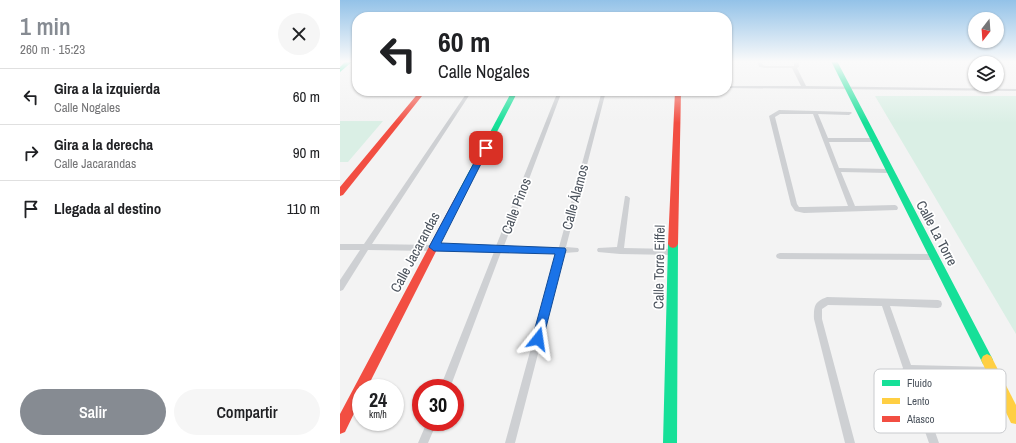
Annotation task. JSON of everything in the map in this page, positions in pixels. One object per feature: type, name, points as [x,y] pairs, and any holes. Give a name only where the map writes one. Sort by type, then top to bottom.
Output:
[{"type":"street","points":[[801,82],[804,88]]},
{"type":"street","name":"Calle La Torre","points":[[845,82],[888,171],[934,257],[990,369]]},
{"type":"street","points":[[732,87],[1016,90]]},
{"type":"street","points":[[340,193],[419,96]]},
{"type":"street","points":[[340,287],[467,96]]},
{"type":"street","name":"Calle Jacarandas","points":[[340,427],[512,96]]},
{"type":"street","name":"Calle Pinos","points":[[449,379],[558,96]]},
{"type":"street","name":"Calle Álamos","points":[[510,443],[603,96]]},
{"type":"street","name":"Calle Torre Eiffel","points":[[670,443],[673,252],[678,96]]},
{"type":"street","points":[[849,113],[779,112],[772,116],[794,205],[797,208],[804,210],[895,208]]},
{"type":"street","points":[[815,112],[852,208]]},
{"type":"street","points":[[827,140],[873,140]]},
{"type":"street","points":[[837,170],[888,171]]},
{"type":"street","points":[[620,251],[627,198]]},
{"type":"street","points":[[340,247],[576,250]]},
{"type":"street","points":[[601,250],[673,252]]},
{"type":"street","points":[[780,256],[934,257]]},
{"type":"street","points":[[850,443],[818,319],[818,308],[821,304],[827,301],[884,304],[938,304]]},
{"type":"street","points":[[884,304],[907,369]]},
{"type":"street","name":"Calle La Torre","points":[[1006,399],[1016,418]]},
{"type":"street","points":[[424,443],[429,431]]},
{"type":"street","points":[[930,433],[934,443]]},
{"type":"green space","points":[[875,96],[1016,96],[1016,334]]},
{"type":"green space","points":[[340,121],[383,121],[348,162],[340,162]]},
{"type":"traffic: fast","points":[[844,82],[987,360]]},
{"type":"traffic: fast","points":[[460,196],[512,96]]},
{"type":"traffic: fast","points":[[670,443],[673,244]]},
{"type":"traffic: slow","points":[[987,360],[992,369]]},
{"type":"traffic: slow","points":[[1006,398],[1016,418]]},
{"type":"traffic: jam","points":[[340,193],[419,96]]},
{"type":"traffic: jam","points":[[673,244],[678,96]]},
{"type":"traffic: jam","points":[[340,427],[460,196]]},
{"type":"route","points":[[486,148],[434,247],[561,250],[538,339]]}]
